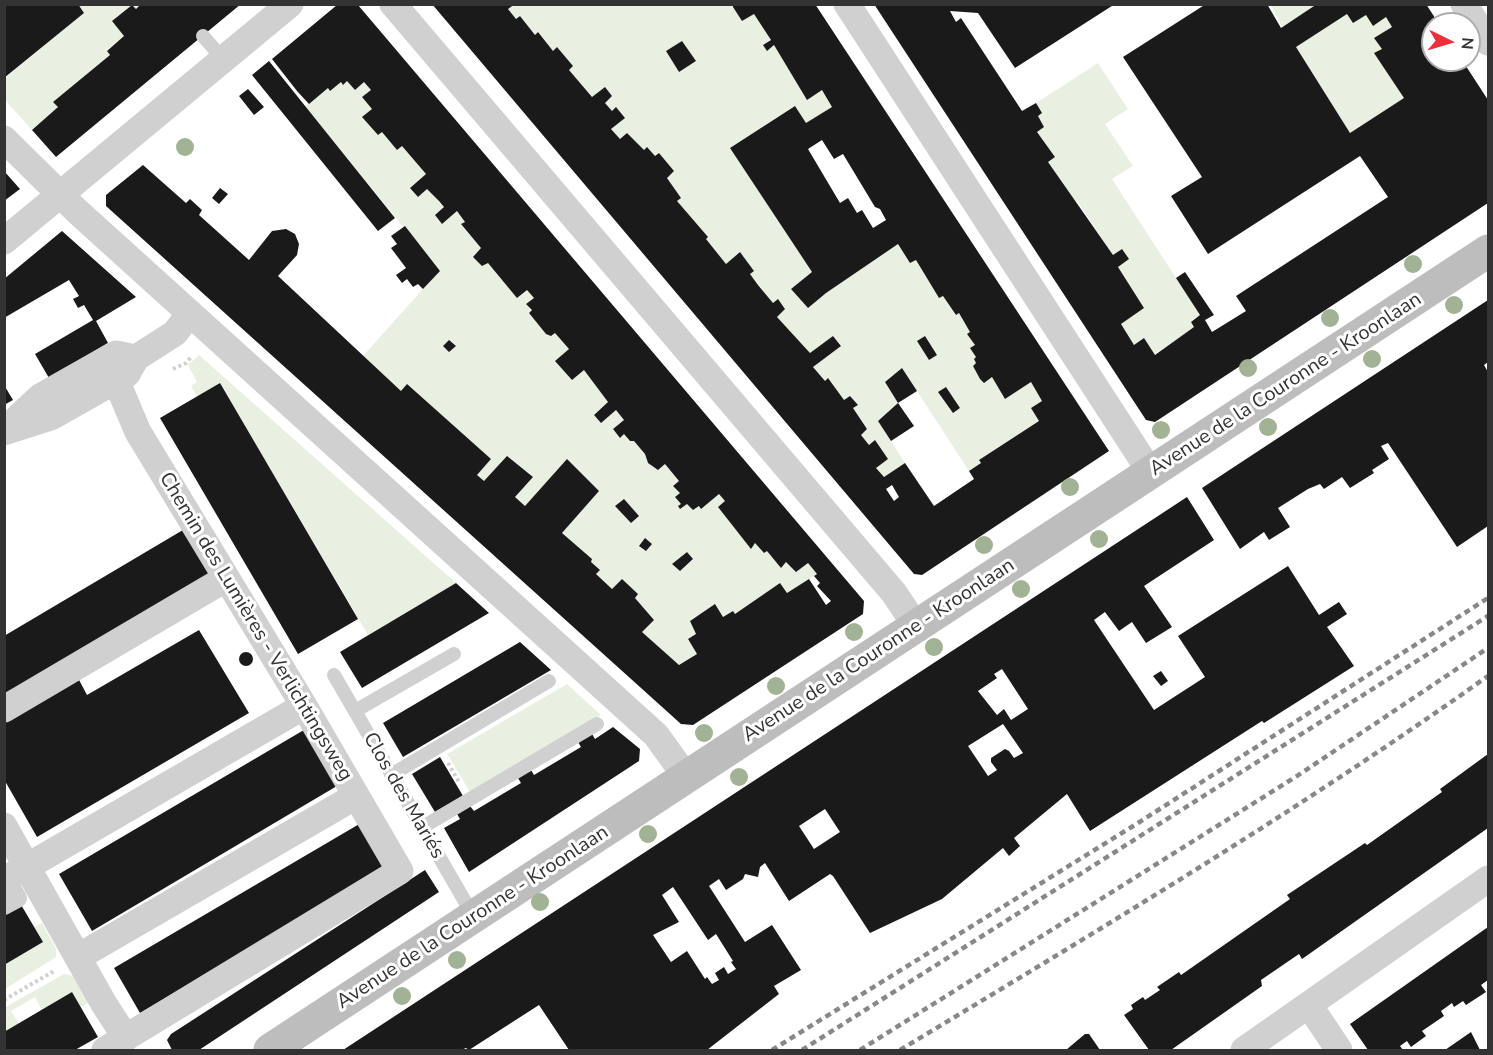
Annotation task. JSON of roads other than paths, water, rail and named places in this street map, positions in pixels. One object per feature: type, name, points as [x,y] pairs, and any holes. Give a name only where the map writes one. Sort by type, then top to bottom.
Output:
[{"type":"main road","name":"Avenue de la Couronne - Kroonlaan","points":[[270,1050],[1488,251]]},
{"type":"street","points":[[4,241],[290,4]]},
{"type":"street","points":[[393,4],[894,593],[916,626]]},
{"type":"street","points":[[847,4],[1151,473]]},
{"type":"street","points":[[1464,4],[1488,42]]},
{"type":"street","points":[[4,139],[59,195],[656,735],[687,778]]},
{"type":"street","points":[[4,431],[51,417],[127,374],[136,358],[175,333],[190,313]]},
{"type":"street","points":[[4,431],[40,397],[116,354],[136,358]]},
{"type":"street","name":"Chemin des Lumières - Verlichtingsweg","points":[[116,380],[138,432],[304,706],[400,871],[116,1044]]},
{"type":"street","points":[[4,709],[225,579]]},
{"type":"street","points":[[9,882],[304,706]]},
{"type":"street","points":[[78,957],[356,795]]},
{"type":"street","points":[[4,826],[9,882],[78,957],[104,1004],[116,1044]]},
{"type":"street","points":[[1244,1050],[1488,879]]},
{"type":"street","points":[[1309,1005],[1339,1050]]},
{"type":"lane","points":[[203,36],[223,59]]},
{"type":"lane","points":[[355,711],[454,654]]},
{"type":"lane","name":"Clos des Mariés","points":[[334,675],[474,917]]},
{"type":"lane","points":[[391,775],[549,681]]},
{"type":"lane","points":[[421,828],[597,724]]},
{"type":"railway","points":[[772,1050],[1138,823],[1488,598]]},
{"type":"railway","points":[[802,1050],[1488,616]]},
{"type":"railway","points":[[860,1050],[1297,776],[1488,648]]},
{"type":"railway","points":[[900,1050],[1271,822],[1488,676]]}]
